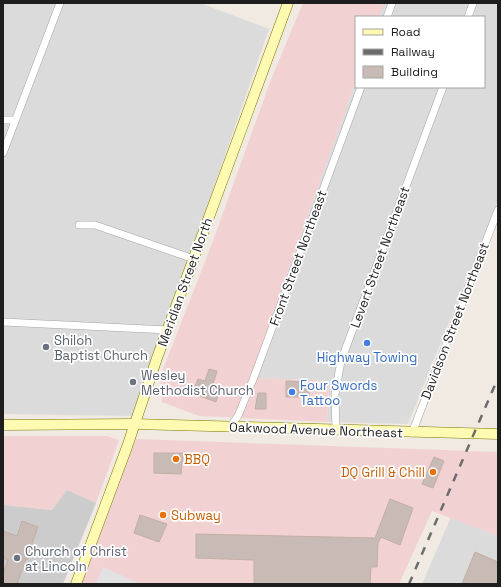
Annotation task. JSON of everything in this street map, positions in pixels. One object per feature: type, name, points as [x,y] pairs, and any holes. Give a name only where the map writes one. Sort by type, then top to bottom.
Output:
[{"type":"street","points":[[3,153],[60,3]]},
{"type":"street","name":"Meridian Street North","points":[[76,584],[288,3]]},
{"type":"street","points":[[387,16],[392,3]]},
{"type":"street","points":[[468,16],[473,3]]},
{"type":"street","name":"Front Street Northeast","points":[[230,427],[238,416],[254,377],[361,88]]},
{"type":"street","name":"Levert Street Northeast","points":[[336,431],[335,394],[341,361],[443,88]]},
{"type":"street","points":[[3,120],[15,120]]},
{"type":"street","name":"Davidson Street Northeast","points":[[412,433],[498,210]]},
{"type":"street","points":[[79,225],[95,225],[194,259]]},
{"type":"street","points":[[3,322],[168,330]]},
{"type":"street","name":"Oakwood Avenue Northeast","points":[[3,425],[134,424],[336,431],[498,434]]},
{"type":"shaded area","points":[[3,3],[200,3],[269,29],[134,416],[3,414]]},
{"type":"shaded area","points":[[303,3],[384,3],[379,16],[355,16],[355,83],[250,378],[313,380],[329,383],[327,422],[199,416],[162,402],[160,377],[213,241],[270,82]]},
{"type":"shaded area","points":[[384,3],[498,3],[498,201],[408,424],[327,422],[329,383],[313,380],[250,378],[355,83],[355,88],[485,88],[485,16],[379,16]]},
{"type":"shaded area","points":[[3,436],[107,436],[119,440],[96,503],[67,490],[52,510],[3,505]]},
{"type":"shaded area","points":[[136,439],[498,452],[498,536],[432,511],[399,584],[81,584]]},
{"type":"shaded area","name":"Church of Christ at Lincoln","points":[[67,490],[96,503],[63,584],[3,584],[3,505],[52,510]]},
{"type":"shaded area","points":[[451,517],[498,536],[498,584],[422,584]]},
{"type":"shaded area","points":[[103,567],[141,584],[96,584]]},
{"type":"building","points":[[209,369],[217,371],[213,384],[221,387],[216,402],[192,393],[198,379],[205,381]]},
{"type":"building","points":[[286,381],[309,382],[309,397],[286,397]]},
{"type":"building","points":[[258,393],[266,393],[266,409],[255,409]]},
{"type":"building","points":[[154,453],[183,453],[181,474],[154,473]]},
{"type":"building","name":"DQ Grill & Chill","points":[[434,457],[444,461],[433,488],[422,484]]},
{"type":"building","points":[[390,499],[413,508],[400,545],[381,537],[378,543],[377,567],[371,567],[370,584],[254,584],[254,560],[196,558],[196,534],[375,538]]},
{"type":"building","points":[[140,515],[167,524],[159,542],[134,533]]},
{"type":"building","points":[[22,521],[38,527],[30,549],[32,550],[28,559],[26,559],[17,584],[4,584],[3,574],[8,560],[3,558],[3,531],[17,536]]},
{"type":"building","points":[[475,552],[498,562],[498,584],[462,584]]},
{"type":"railway","points":[[409,584],[498,378]]},
{"type":"place","name":"Highway Towing","points":[[367,343]]},
{"type":"place","name":"Shiloh Baptist Church","points":[[46,347]]},
{"type":"place","name":"Wesley Methodist Church","points":[[133,382]]},
{"type":"place","name":"Four Swords Tattoo","points":[[292,392]]},
{"type":"place","name":"BBQ","points":[[176,459]]},
{"type":"place","name":"DQ Grill & Chill","points":[[433,472]]},
{"type":"place","name":"Subway","points":[[163,515]]},
{"type":"place","name":"Church of Christ at Lincoln","points":[[17,558]]}]
